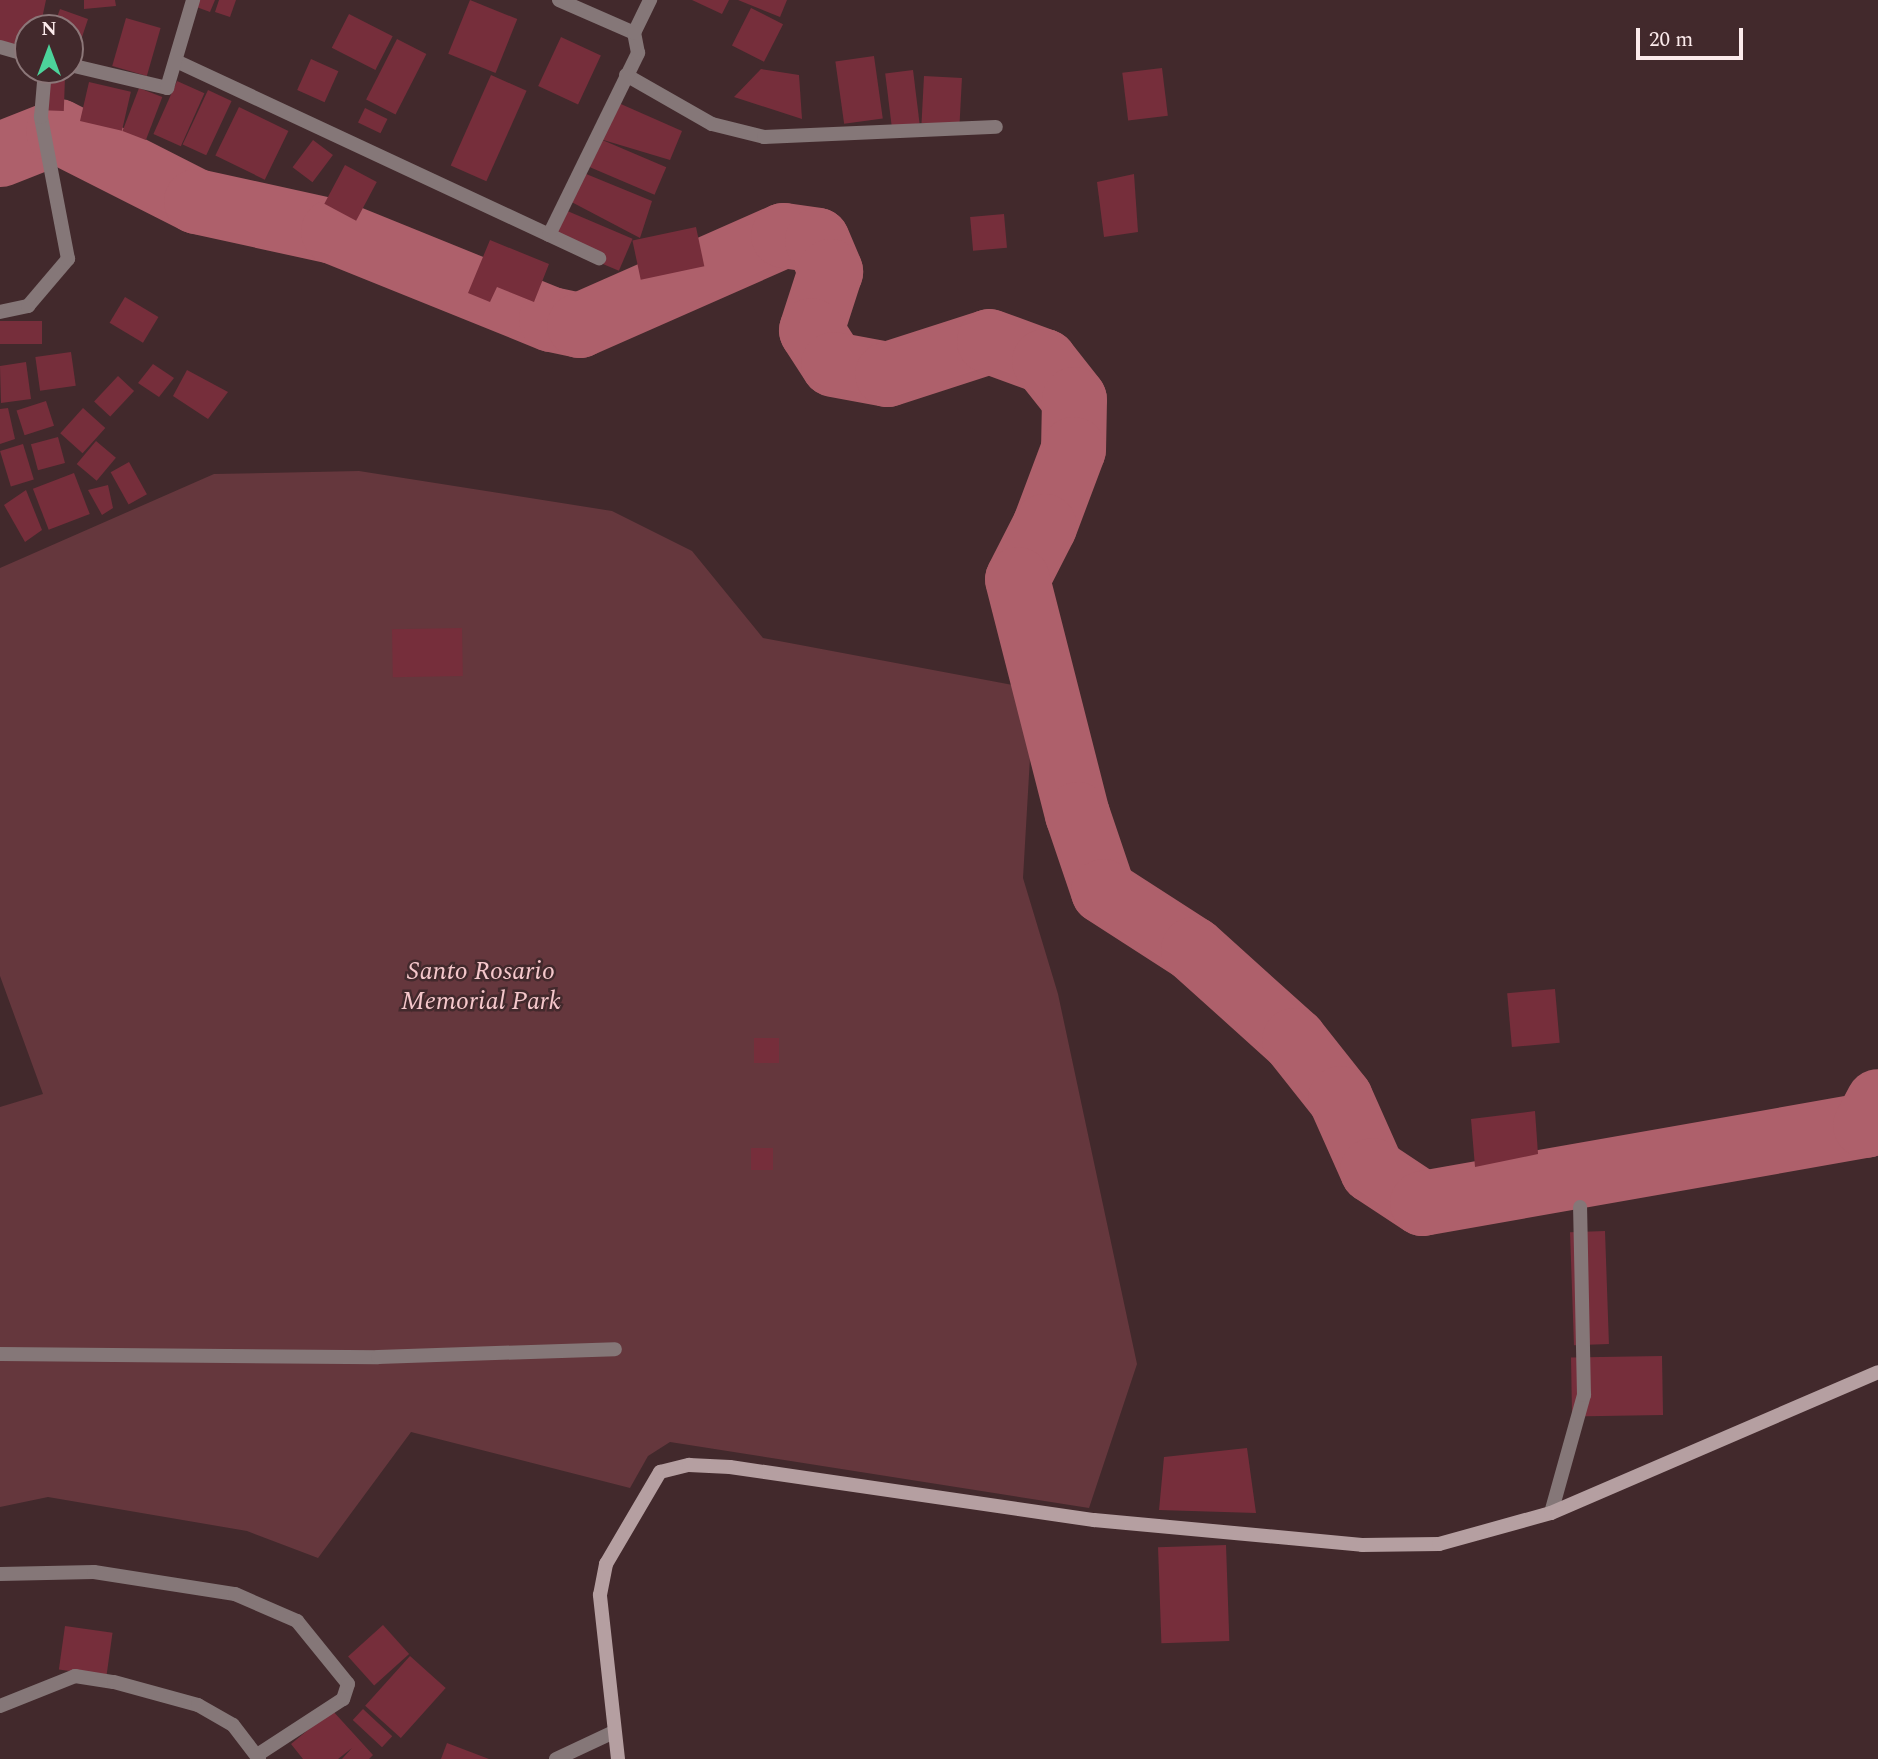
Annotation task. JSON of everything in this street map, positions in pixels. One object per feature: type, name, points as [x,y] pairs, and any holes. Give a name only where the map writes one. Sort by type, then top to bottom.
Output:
[{"type":"street","points":[[84,68],[167,88],[193,0]]},
{"type":"street","points":[[559,0],[634,33]]},
{"type":"street","points":[[548,234],[638,53],[634,33],[650,0]]},
{"type":"street","points":[[176,61],[599,258]]},
{"type":"street","points":[[626,75],[712,124],[764,137],[996,127]]},
{"type":"street","points":[[0,312],[29,306],[68,259],[41,117],[45,84]]},
{"type":"street","points":[[1550,1513],[1584,1395],[1580,1207]]},
{"type":"street","points":[[0,1354],[378,1357],[615,1349]]},
{"type":"street","points":[[618,1759],[600,1595],[606,1564],[660,1472],[689,1465],[730,1467],[1094,1520],[1362,1545],[1438,1544],[1550,1513],[1878,1372]]},
{"type":"street","points":[[0,1574],[94,1572],[234,1594],[297,1621],[348,1684],[343,1699],[258,1757],[233,1725],[198,1705],[114,1682],[75,1676],[0,1706]]},
{"type":"street","points":[[555,1759],[614,1732]]},
{"type":"green space","name":"Santo Rosario Memorial Park","points":[[359,471],[612,511],[692,551],[763,638],[1034,689],[1023,878],[1058,994],[1137,1364],[1089,1508],[670,1442],[648,1456],[630,1488],[411,1432],[318,1558],[247,1531],[48,1497],[0,1507],[0,1107],[43,1094],[0,976],[0,568],[214,474]]},
{"type":"building","points":[[0,0],[46,0],[43,14],[14,14],[14,45],[0,42]]},
{"type":"building","points":[[84,0],[115,0],[116,6],[84,9]]},
{"type":"building","points":[[193,0],[215,0],[210,12],[191,5]]},
{"type":"building","points":[[219,0],[236,0],[230,17],[215,12]]},
{"type":"building","points":[[470,0],[517,19],[496,73],[448,54]]},
{"type":"building","points":[[692,0],[729,0],[722,14]]},
{"type":"building","points":[[738,0],[787,0],[780,17]]},
{"type":"building","points":[[751,8],[783,24],[764,62],[732,45]]},
{"type":"building","points":[[60,9],[74,14],[58,14]]},
{"type":"building","points":[[349,14],[393,36],[375,70],[332,48]]},
{"type":"building","points":[[126,18],[161,28],[147,76],[112,66]]},
{"type":"building","points":[[561,37],[601,56],[578,105],[538,86]]},
{"type":"building","points":[[397,39],[426,54],[396,115],[366,100]]},
{"type":"building","points":[[874,56],[883,118],[844,124],[835,61]]},
{"type":"building","points":[[311,59],[338,71],[325,102],[297,90]]},
{"type":"building","points":[[1162,68],[1168,116],[1128,121],[1122,73]]},
{"type":"building","points":[[761,69],[799,75],[802,119],[734,97]]},
{"type":"building","points":[[913,70],[920,124],[892,127],[885,73]]},
{"type":"building","points":[[491,75],[527,91],[486,181],[451,165]]},
{"type":"building","points":[[924,76],[962,78],[959,125],[922,123]]},
{"type":"building","points":[[177,81],[204,93],[181,146],[153,134]]},
{"type":"building","points":[[89,82],[131,92],[122,131],[80,121]]},
{"type":"building","points":[[38,84],[65,84],[64,111],[37,110]]},
{"type":"building","points":[[139,88],[162,97],[146,140],[123,131]]},
{"type":"building","points":[[208,90],[232,101],[206,155],[183,144]]},
{"type":"building","points":[[614,101],[682,131],[670,160],[600,139]]},
{"type":"building","points":[[239,107],[288,131],[265,180],[215,156]]},
{"type":"building","points":[[365,108],[387,119],[380,133],[358,122]]},
{"type":"building","points":[[600,139],[666,167],[655,195],[588,167]]},
{"type":"building","points":[[313,140],[333,155],[313,182],[293,167]]},
{"type":"building","points":[[345,165],[377,182],[356,221],[324,204]]},
{"type":"building","points":[[574,169],[652,201],[640,238],[562,197]]},
{"type":"building","points":[[1134,174],[1138,232],[1104,237],[1097,182]]},
{"type":"building","points":[[558,207],[633,239],[619,271],[544,239]]},
{"type":"building","points":[[1004,214],[1007,248],[973,251],[970,217]]},
{"type":"building","points":[[696,227],[704,266],[641,280],[632,241]]},
{"type":"building","points":[[490,240],[549,264],[534,302],[497,287],[490,302],[468,293]]},
{"type":"building","points":[[125,297],[158,317],[143,343],[110,323]]},
{"type":"building","points":[[0,321],[42,321],[42,344],[0,344]]},
{"type":"building","points":[[71,352],[76,386],[40,391],[35,357]]},
{"type":"building","points":[[26,362],[31,399],[1,403],[0,366]]},
{"type":"building","points":[[153,364],[174,378],[159,397],[138,383]]},
{"type":"building","points":[[187,370],[228,392],[208,419],[173,396]]},
{"type":"building","points":[[118,376],[134,391],[110,417],[94,402]]},
{"type":"building","points":[[46,401],[54,426],[25,435],[17,411]]},
{"type":"building","points":[[8,408],[15,439],[0,444],[0,409]]},
{"type":"building","points":[[83,408],[105,428],[83,453],[60,433]]},
{"type":"building","points":[[58,437],[65,463],[38,470],[31,444]]},
{"type":"building","points":[[96,441],[116,458],[97,481],[77,464]]},
{"type":"building","points":[[23,444],[34,479],[11,486],[0,451]]},
{"type":"building","points":[[129,462],[147,494],[129,505],[111,472]]},
{"type":"building","points":[[74,473],[90,514],[49,530],[33,489]]},
{"type":"building","points":[[108,485],[113,508],[102,515],[88,490]]},
{"type":"building","points":[[26,490],[42,530],[25,542],[4,505]]},
{"type":"building","points":[[462,628],[463,676],[393,677],[392,629]]},
{"type":"building","points":[[1555,989],[1560,1043],[1512,1047],[1507,993]]},
{"type":"building","points":[[754,1038],[779,1038],[779,1063],[754,1063]]},
{"type":"building","points":[[1535,1111],[1538,1154],[1475,1167],[1471,1119]]},
{"type":"building","points":[[751,1148],[773,1148],[773,1170],[751,1170]]},
{"type":"building","points":[[1605,1231],[1609,1344],[1574,1345],[1570,1232]]},
{"type":"building","points":[[1662,1356],[1663,1415],[1572,1417],[1571,1358]]},
{"type":"building","points":[[1247,1448],[1256,1513],[1159,1510],[1164,1457]]},
{"type":"building","points":[[1226,1545],[1229,1641],[1161,1643],[1158,1547]]},
{"type":"building","points":[[383,1625],[409,1654],[374,1685],[348,1656]]},
{"type":"building","points":[[65,1626],[113,1633],[106,1676],[59,1670]]},
{"type":"building","points":[[410,1656],[446,1688],[401,1738],[365,1706]]},
{"type":"building","points":[[363,1709],[392,1736],[382,1747],[353,1720]]},
{"type":"building","points":[[332,1710],[373,1755],[369,1759],[342,1759],[352,1748],[338,1759],[303,1759],[291,1744]]},
{"type":"building","points":[[447,1743],[489,1759],[441,1759]]},
{"type":"waterway","points":[[0,154],[58,131],[196,201],[333,231],[551,319],[579,325],[783,235],[817,240],[830,271],[811,330],[833,364],[887,374],[989,341],[1044,361],[1074,399],[1073,449],[1044,526],[1017,579],[1077,814],[1103,891],[1193,949],[1294,1040],[1340,1098],[1372,1170],[1422,1203],[1865,1125],[1878,1101]]}]
